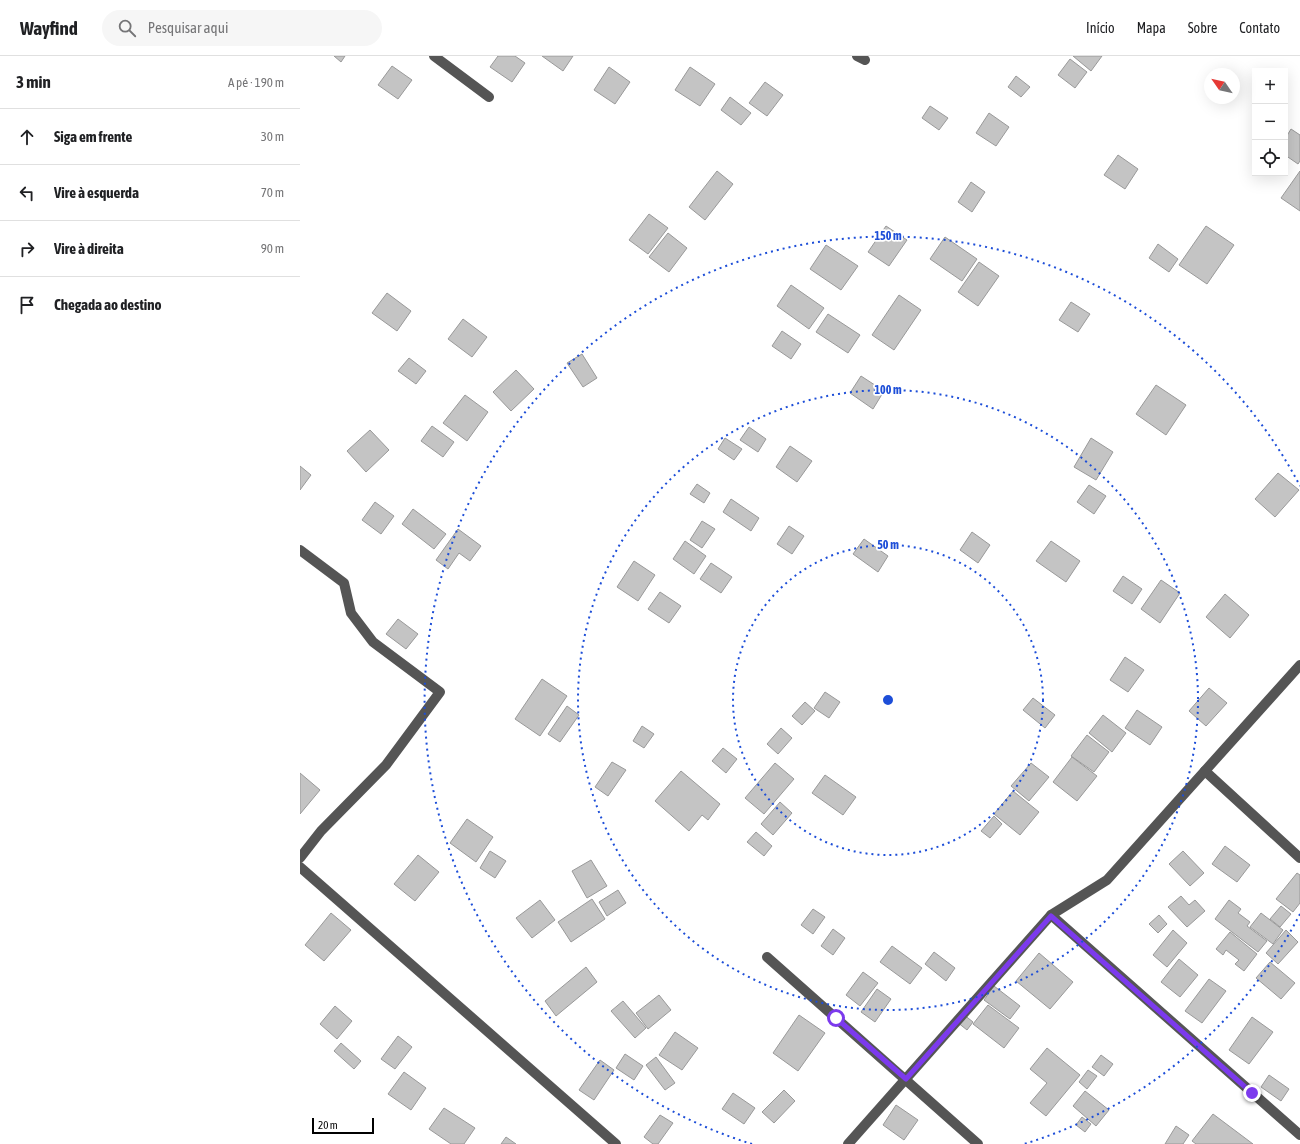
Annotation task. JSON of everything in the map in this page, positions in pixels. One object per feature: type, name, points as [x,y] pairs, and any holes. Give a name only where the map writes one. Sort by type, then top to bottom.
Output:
[{"type":"street","points":[[434,56],[489,97]]},
{"type":"street","points":[[300,550],[344,583],[351,613],[373,642],[440,692],[386,765],[321,831],[300,858]]},
{"type":"street","points":[[848,1144],[1051,916],[1107,880],[1300,665]]},
{"type":"street","points":[[1205,771],[1300,858]]},
{"type":"street","points":[[300,868],[616,1144]]},
{"type":"street","points":[[1051,916],[1300,1135]]},
{"type":"street","points":[[767,957],[978,1144]]},
{"type":"building","points":[[334,56],[345,56],[341,62]]},
{"type":"building","points":[[498,56],[515,56],[525,63],[512,82],[490,67]]},
{"type":"building","points":[[542,56],[573,56],[563,71]]},
{"type":"building","points":[[1073,56],[1102,56],[1091,71]]},
{"type":"building","points":[[1070,59],[1087,72],[1075,88],[1058,75]]},
{"type":"building","points":[[392,66],[412,80],[398,99],[378,85]]},
{"type":"building","points":[[609,67],[630,82],[615,104],[594,90]]},
{"type":"building","points":[[690,67],[715,84],[700,106],[675,90]]},
{"type":"building","points":[[1016,76],[1030,87],[1021,97],[1008,87]]},
{"type":"building","points":[[765,82],[783,95],[767,116],[749,103]]},
{"type":"building","points":[[730,97],[751,113],[741,125],[721,110]]},
{"type":"building","points":[[930,106],[948,118],[939,130],[922,118]]},
{"type":"building","points":[[989,113],[1009,127],[996,146],[976,133]]},
{"type":"building","points":[[1291,129],[1300,135],[1300,161],[1298,164],[1288,157],[1288,134]]},
{"type":"building","points":[[1118,155],[1138,169],[1125,189],[1104,175]]},
{"type":"building","points":[[717,171],[733,184],[705,220],[689,207]]},
{"type":"building","points":[[1300,171],[1300,211],[1281,198]]},
{"type":"building","points":[[971,182],[985,192],[972,212],[958,202]]},
{"type":"building","points":[[649,214],[668,228],[648,254],[629,240]]},
{"type":"building","points":[[886,226],[907,240],[889,266],[868,252]]},
{"type":"building","points":[[1206,226],[1234,245],[1207,284],[1179,265]]},
{"type":"building","points":[[668,233],[687,248],[669,272],[649,257]]},
{"type":"building","points":[[945,237],[977,259],[962,281],[930,259]]},
{"type":"building","points":[[1158,244],[1178,259],[1169,272],[1149,258]]},
{"type":"building","points":[[826,245],[858,266],[841,290],[810,269]]},
{"type":"building","points":[[979,262],[999,276],[978,306],[958,292]]},
{"type":"building","points":[[791,285],[824,308],[809,329],[777,306]]},
{"type":"building","points":[[387,293],[411,311],[397,331],[372,313]]},
{"type":"building","points":[[899,295],[921,310],[894,350],[872,335]]},
{"type":"building","points":[[1071,302],[1090,314],[1078,332],[1059,320]]},
{"type":"building","points":[[828,314],[860,335],[848,353],[816,332]]},
{"type":"building","points":[[463,319],[487,337],[472,357],[448,339]]},
{"type":"building","points":[[782,331],[801,344],[791,359],[772,346]]},
{"type":"building","points":[[582,354],[597,378],[583,387],[567,363]]},
{"type":"building","points":[[409,358],[426,371],[416,384],[398,371]]},
{"type":"building","points":[[516,370],[534,389],[511,411],[493,392]]},
{"type":"building","points":[[861,376],[884,391],[873,409],[850,393]]},
{"type":"building","points":[[1156,385],[1186,405],[1166,435],[1136,414]]},
{"type":"building","points":[[465,395],[488,412],[467,441],[443,423]]},
{"type":"building","points":[[432,426],[454,442],[443,457],[421,441]]},
{"type":"building","points":[[749,427],[766,439],[758,452],[740,440]]},
{"type":"building","points":[[370,430],[389,450],[366,472],[347,451]]},
{"type":"building","points":[[725,438],[742,449],[734,460],[718,449]]},
{"type":"building","points":[[1091,438],[1113,452],[1096,480],[1074,467]]},
{"type":"building","points":[[790,446],[812,461],[797,482],[776,467]]},
{"type":"building","points":[[300,466],[311,475],[300,490]]},
{"type":"building","points":[[1278,473],[1299,490],[1275,517],[1255,499]]},
{"type":"building","points":[[697,484],[710,493],[704,503],[690,494]]},
{"type":"building","points":[[1089,485],[1106,496],[1094,514],[1077,502]]},
{"type":"building","points":[[731,499],[759,518],[751,531],[723,512]]},
{"type":"building","points":[[375,502],[394,516],[381,534],[362,520]]},
{"type":"building","points":[[413,509],[446,534],[434,549],[402,524]]},
{"type":"building","points":[[702,521],[715,529],[702,548],[690,540]]},
{"type":"building","points":[[789,526],[804,536],[792,554],[777,544]]},
{"type":"building","points":[[458,529],[481,546],[470,561],[459,553],[448,569],[436,560]]},
{"type":"building","points":[[972,532],[990,545],[978,563],[960,550]]},
{"type":"building","points":[[864,539],[888,556],[878,572],[853,554]]},
{"type":"building","points":[[685,541],[706,556],[694,574],[673,559]]},
{"type":"building","points":[[1051,541],[1080,561],[1066,582],[1036,561]]},
{"type":"building","points":[[634,561],[655,575],[638,601],[617,587]]},
{"type":"building","points":[[711,563],[732,577],[721,593],[700,579]]},
{"type":"building","points":[[1123,576],[1142,589],[1132,604],[1113,591]]},
{"type":"building","points":[[1161,580],[1180,593],[1160,623],[1141,609]]},
{"type":"building","points":[[660,592],[681,606],[669,623],[648,609]]},
{"type":"building","points":[[1225,594],[1249,615],[1230,638],[1206,617]]},
{"type":"building","points":[[398,619],[418,634],[406,649],[386,634]]},
{"type":"building","points":[[1125,657],[1144,670],[1128,692],[1110,680]]},
{"type":"building","points":[[542,679],[567,696],[540,736],[515,719]]},
{"type":"building","points":[[1209,688],[1227,703],[1206,726],[1189,711]]},
{"type":"building","points":[[825,692],[840,702],[829,718],[814,708]]},
{"type":"building","points":[[1033,698],[1055,715],[1045,728],[1023,710]]},
{"type":"building","points":[[805,702],[815,711],[802,725],[792,716]]},
{"type":"building","points":[[567,706],[579,715],[560,742],[548,734]]},
{"type":"building","points":[[1137,710],[1162,727],[1150,745],[1125,728]]},
{"type":"building","points":[[1103,715],[1126,733],[1112,752],[1089,733]]},
{"type":"building","points":[[642,726],[654,734],[644,748],[633,741]]},
{"type":"building","points":[[781,728],[792,738],[778,754],[767,744]]},
{"type":"building","points":[[1087,735],[1109,752],[1094,772],[1071,756]]},
{"type":"building","points":[[723,748],[737,759],[726,773],[712,761]]},
{"type":"building","points":[[1072,757],[1097,776],[1077,801],[1053,782]]},
{"type":"building","points":[[612,762],[626,770],[608,796],[595,787]]},
{"type":"building","points":[[775,763],[794,779],[764,814],[745,798]]},
{"type":"building","points":[[1031,763],[1049,777],[1029,801],[1011,786]]},
{"type":"building","points":[[681,771],[720,804],[708,820],[702,815],[689,831],[655,801]]},
{"type":"building","points":[[300,773],[320,790],[300,814]]},
{"type":"building","points":[[825,775],[856,797],[843,815],[812,793]]},
{"type":"building","points":[[1013,791],[1039,812],[1020,835],[994,814]]},
{"type":"building","points":[[780,802],[792,813],[773,835],[761,824]]},
{"type":"building","points":[[994,816],[1002,824],[990,838],[981,831]]},
{"type":"building","points":[[467,819],[493,837],[476,862],[450,843]]},
{"type":"building","points":[[756,832],[772,846],[764,856],[747,842]]},
{"type":"building","points":[[1225,846],[1250,865],[1237,882],[1212,864]]},
{"type":"building","points":[[490,851],[506,861],[495,878],[480,868]]},
{"type":"building","points":[[1183,851],[1204,873],[1190,886],[1169,864]]},
{"type":"building","points":[[418,855],[439,872],[415,901],[394,884]]},
{"type":"building","points":[[591,860],[607,886],[587,898],[572,871]]},
{"type":"building","points":[[1297,873],[1300,875],[1300,903],[1293,912],[1276,899]]},
{"type":"building","points":[[618,890],[626,903],[607,916],[599,902]]},
{"type":"building","points":[[1181,896],[1189,905],[1195,900],[1205,911],[1187,927],[1168,907]]},
{"type":"building","points":[[592,899],[605,919],[571,942],[558,922]]},
{"type":"building","points":[[540,900],[555,920],[532,938],[516,918]]},
{"type":"building","points":[[1229,900],[1241,909],[1238,913],[1250,922],[1247,926],[1267,941],[1258,952],[1215,919]]},
{"type":"building","points":[[1281,906],[1291,914],[1280,927],[1270,919]]},
{"type":"building","points":[[813,909],[825,917],[813,934],[801,925]]},
{"type":"building","points":[[331,913],[351,930],[324,961],[305,945]]},
{"type":"building","points":[[1261,913],[1283,930],[1273,944],[1250,927]]},
{"type":"building","points":[[1159,915],[1167,924],[1158,933],[1149,924]]},
{"type":"building","points":[[833,929],[845,938],[833,955],[821,946]]},
{"type":"building","points":[[1173,930],[1187,943],[1167,967],[1153,955]]},
{"type":"building","points":[[1286,930],[1298,942],[1278,964],[1266,953]]},
{"type":"building","points":[[1230,932],[1257,954],[1244,971],[1235,964],[1239,960],[1226,950],[1223,955],[1216,949]]},
{"type":"building","points":[[892,946],[922,968],[910,984],[880,962]]},
{"type":"building","points":[[934,952],[955,968],[946,981],[925,964]]},
{"type":"building","points":[[1039,953],[1073,982],[1050,1009],[1016,981]]},
{"type":"building","points":[[1179,959],[1198,975],[1180,997],[1161,982]]},
{"type":"building","points":[[1270,962],[1295,983],[1281,999],[1256,978]]},
{"type":"building","points":[[586,967],[597,982],[556,1016],[545,1001]]},
{"type":"building","points":[[863,972],[878,983],[860,1006],[846,995]]},
{"type":"building","points":[[1209,979],[1226,991],[1202,1023],[1185,1011]]},
{"type":"building","points":[[994,986],[1020,1006],[1010,1019],[984,1000]]},
{"type":"building","points":[[877,989],[891,999],[875,1022],[861,1012]]},
{"type":"building","points":[[659,995],[671,1010],[648,1029],[636,1013]]},
{"type":"building","points":[[623,1001],[646,1028],[635,1038],[611,1011]]},
{"type":"building","points":[[988,1005],[1019,1028],[1004,1048],[973,1024]]},
{"type":"building","points":[[335,1006],[352,1021],[337,1039],[320,1024]]},
{"type":"building","points":[[963,1014],[973,1022],[967,1030],[957,1022]]},
{"type":"building","points":[[799,1015],[825,1033],[798,1071],[773,1053]]},
{"type":"building","points":[[1252,1017],[1273,1032],[1249,1064],[1229,1050]]},
{"type":"building","points":[[675,1032],[698,1048],[682,1070],[659,1055]]},
{"type":"building","points":[[398,1036],[412,1047],[395,1069],[381,1059]]},
{"type":"building","points":[[341,1043],[361,1061],[354,1069],[334,1051]]},
{"type":"building","points":[[1047,1048],[1080,1075],[1046,1116],[1030,1103],[1047,1083],[1030,1069]]},
{"type":"building","points":[[625,1054],[643,1066],[634,1080],[616,1068]]},
{"type":"building","points":[[1101,1055],[1113,1064],[1104,1076],[1092,1067]]},
{"type":"building","points":[[656,1057],[675,1083],[665,1090],[646,1065]]},
{"type":"building","points":[[600,1060],[614,1070],[594,1100],[579,1090]]},
{"type":"building","points":[[1088,1070],[1097,1076],[1087,1089],[1079,1082]]},
{"type":"building","points":[[404,1072],[426,1088],[411,1110],[388,1094]]},
{"type":"building","points":[[1269,1075],[1289,1089],[1281,1101],[1261,1087]]},
{"type":"building","points":[[784,1090],[795,1101],[774,1123],[762,1112]]},
{"type":"building","points":[[1085,1091],[1109,1110],[1096,1126],[1073,1106]]},
{"type":"building","points":[[733,1093],[755,1108],[744,1124],[722,1109]]},
{"type":"building","points":[[896,1105],[918,1120],[904,1140],[883,1125]]},
{"type":"building","points":[[444,1108],[475,1128],[464,1144],[451,1144],[429,1129]]},
{"type":"building","points":[[1213,1114],[1253,1144],[1196,1144],[1192,1141]]},
{"type":"building","points":[[660,1115],[673,1123],[658,1144],[653,1144],[644,1137]]},
{"type":"building","points":[[1082,1117],[1091,1124],[1085,1132],[1076,1125]]},
{"type":"building","points":[[1176,1126],[1189,1135],[1183,1144],[1165,1144]]},
{"type":"building","points":[[506,1137],[516,1144],[501,1144]]},
{"type":"route","points":[[836,1018],[906,1079],[1051,916],[1252,1093]]}]
